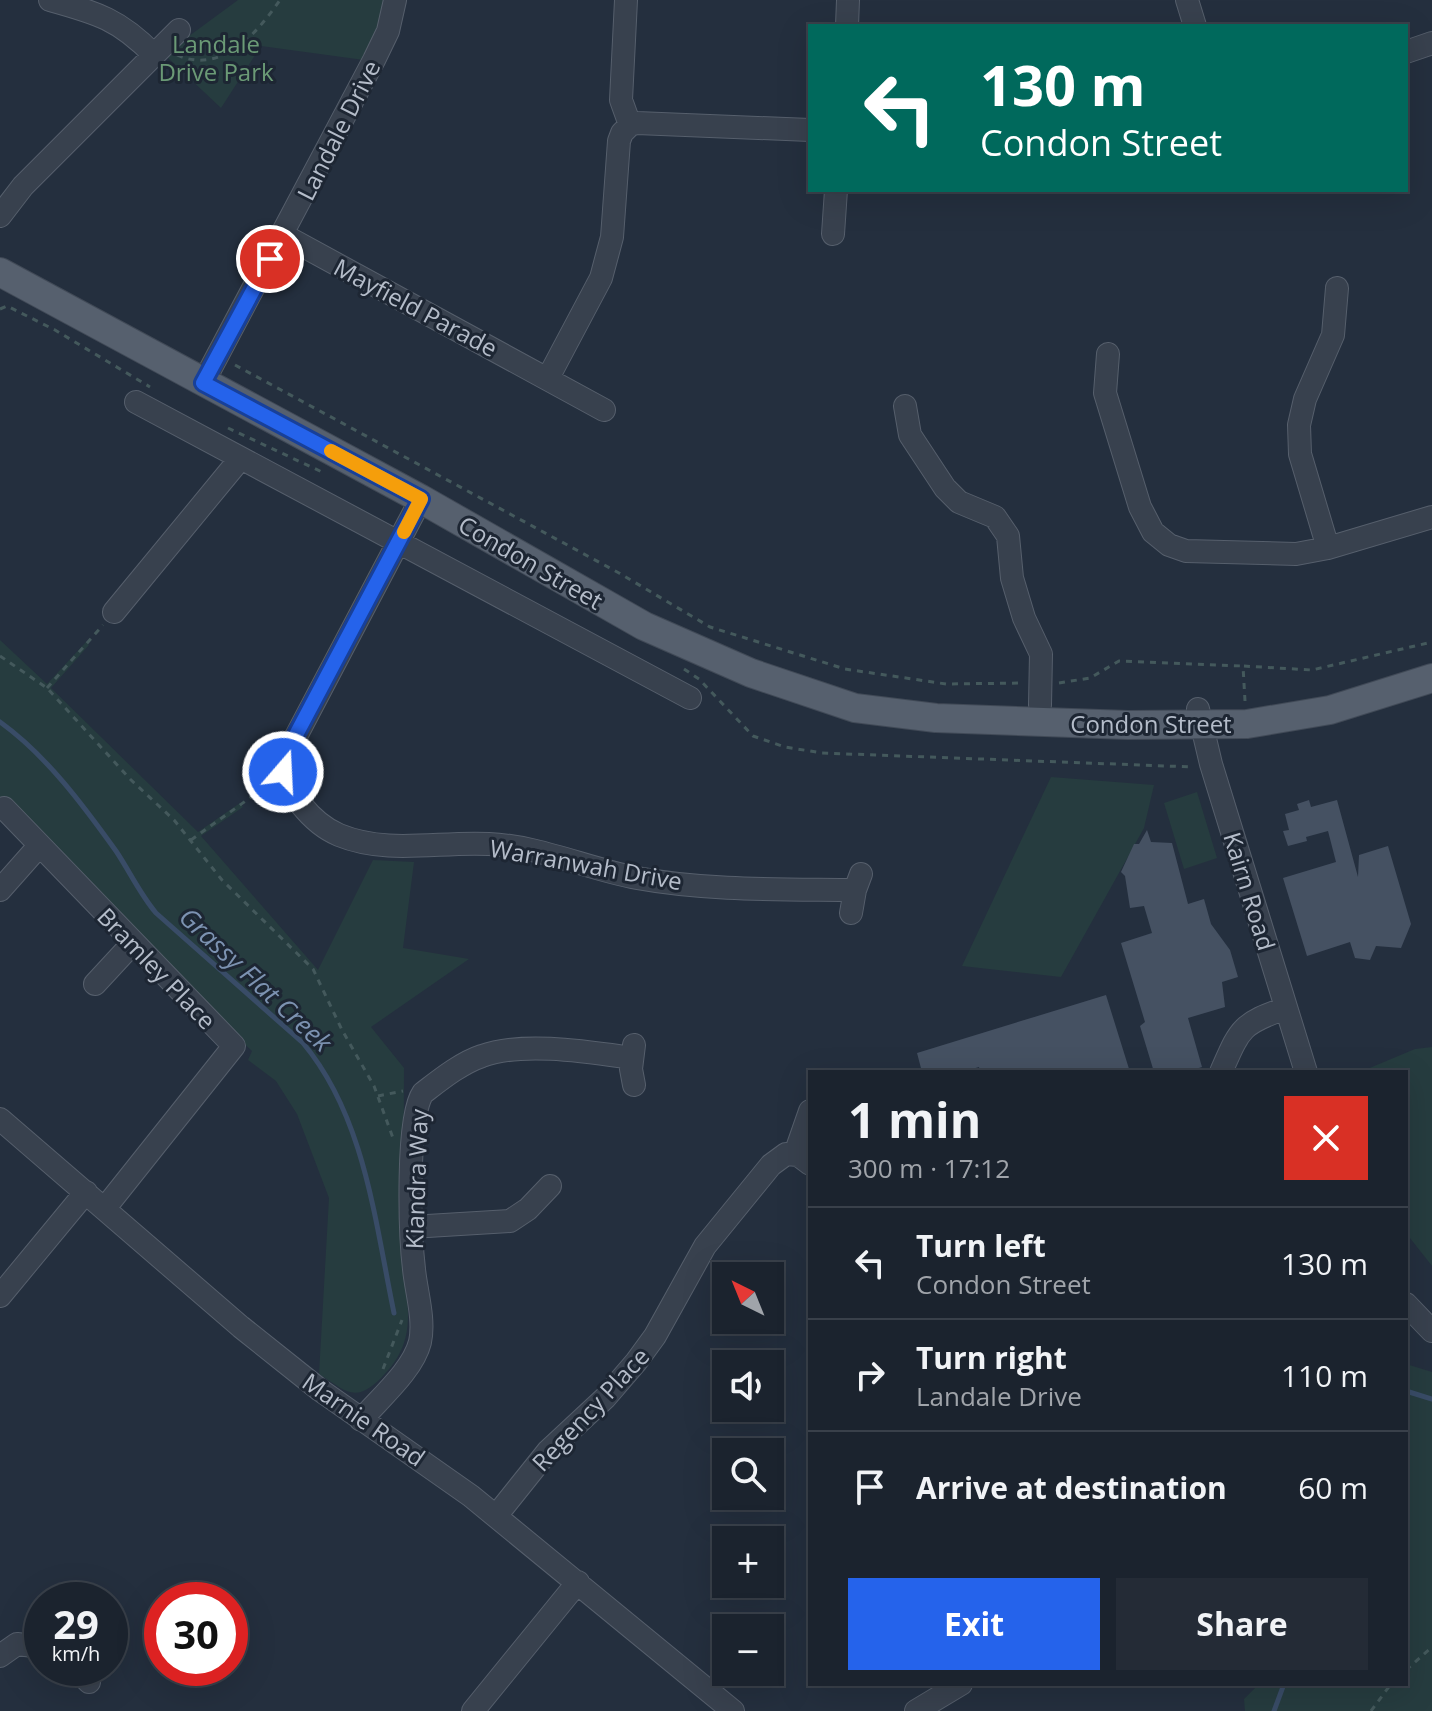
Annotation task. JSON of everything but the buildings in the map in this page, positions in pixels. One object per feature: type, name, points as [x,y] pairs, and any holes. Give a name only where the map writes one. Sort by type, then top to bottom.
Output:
[{"type":"main road","name":"Condon Street","points":[[0,272],[421,499],[644,626],[772,680],[855,708],[936,718],[1199,717],[1245,706],[1324,696],[1432,675]]},
{"type":"main road","name":"Condon Street","points":[[772,680],[876,698],[1041,694],[1247,724],[1330,710],[1432,675]]},
{"type":"street","points":[[0,216],[23,186],[166,43],[98,15],[50,0]]},
{"type":"street","name":"Landale Drive","points":[[203,383],[374,60],[388,31],[395,0]]},
{"type":"street","points":[[626,0],[621,100],[630,125]]},
{"type":"street","points":[[847,24],[848,0]]},
{"type":"street","points":[[1187,0],[1194,24]]},
{"type":"street","points":[[1408,51],[1432,43]]},
{"type":"street","points":[[548,378],[601,278],[612,237],[619,141],[630,125],[808,130]]},
{"type":"street","points":[[834,238],[836,192]]},
{"type":"street","name":"Mayfield Parade","points":[[283,235],[604,410]]},
{"type":"street","points":[[1328,548],[1300,454],[1299,425],[1305,399],[1336,325],[1337,288]]},
{"type":"street","points":[[1108,354],[1105,382],[1108,407],[1144,517],[1160,538],[1186,551],[1286,555],[1328,548],[1432,517]]},
{"type":"street","name":"Condon Street","points":[[136,402],[690,698]]},
{"type":"street","points":[[905,406],[910,435],[949,492],[964,505],[995,517],[1004,525],[1010,543],[1015,587],[1024,618],[1041,654],[1041,694]]},
{"type":"street","points":[[114,612],[240,459]]},
{"type":"street","points":[[277,772],[421,499]]},
{"type":"street","name":"Kairn Road","points":[[1199,717],[1305,1070]]},
{"type":"street","name":"Warranwah Drive","points":[[277,772],[320,823],[352,840],[403,847],[488,843],[638,878],[741,889],[858,882],[851,913]]},
{"type":"street","name":"Bramley Place","points":[[4,808],[132,944],[234,1046],[105,1208]]},
{"type":"street","points":[[0,890],[39,846]]},
{"type":"street","points":[[95,984],[132,944]]},
{"type":"street","points":[[1222,1070],[1242,1029],[1258,1018],[1286,1008]]},
{"type":"street","name":"Kiandra Way","points":[[361,1420],[406,1367],[419,1344],[411,1227],[415,1110],[423,1093],[468,1062],[496,1051],[525,1049],[633,1051],[634,1085]]},
{"type":"street","name":"Marnie Road","points":[[0,1119],[241,1327],[361,1420],[496,1516],[733,1711]]},
{"type":"street","name":"Regency Place","points":[[496,1516],[557,1440],[605,1398],[644,1353],[705,1246],[761,1177],[780,1156],[803,1159],[808,1125]]},
{"type":"street","points":[[411,1227],[510,1221],[528,1209],[552,1185]]},
{"type":"street","points":[[0,1296],[86,1192]]},
{"type":"street","points":[[1408,1306],[1432,1331]]},
{"type":"street","points":[[473,1711],[578,1582]]},
{"type":"street","points":[[0,1656],[17,1644],[24,1645]]},
{"type":"street","points":[[916,1711],[958,1686]]},
{"type":"path","points":[[166,43],[185,59],[216,58],[249,39],[280,0]]},
{"type":"path","points":[[217,356],[619,573],[685,613],[737,637],[845,669],[1041,694],[1090,678],[1119,661],[1312,670],[1432,642]]},
{"type":"path","points":[[47,688],[114,612]]},
{"type":"path","points":[[0,656],[47,688],[123,772],[191,840],[228,886],[313,969],[378,1096],[396,1148]]},
{"type":"path","points":[[1243,666],[1245,706]]},
{"type":"path","points":[[191,840],[277,772]]},
{"type":"path","points":[[378,1096],[394,1091],[423,1093]]},
{"type":"path","points":[[381,1396],[384,1361],[403,1319],[403,1308]]},
{"type":"path","points":[[1408,1668],[1432,1647]]},
{"type":"path","points":[[1371,1711],[1390,1686]]},
{"type":"green space","name":"Landale Drive Park","points":[[238,0],[385,0],[377,33],[364,60],[261,46],[221,108],[168,58],[185,39]]},
{"type":"green space","points":[[0,640],[47,684],[86,642],[89,645],[51,688],[198,832],[240,803],[243,807],[201,836],[318,970],[373,860],[414,862],[403,948],[469,959],[371,1027],[404,1068],[402,1240],[408,1312],[403,1345],[395,1362],[364,1391],[344,1390],[319,1374],[329,1198],[297,1114],[276,1081],[248,1060],[252,1051],[173,976],[6,797],[0,801]]},
{"type":"green space","points":[[1051,777],[1154,785],[1144,828],[1061,977],[962,966]]},
{"type":"green space","points":[[1197,792],[1217,858],[1184,869],[1164,803]]},
{"type":"green space","points":[[1432,1047],[1432,1266],[1408,1236],[1408,1070],[1365,1070],[1415,1049]]},
{"type":"green space","points":[[1408,1365],[1432,1372],[1432,1711],[1245,1711],[1244,1699],[1257,1686],[1408,1686]]},
{"type":"waterway","name":"Grassy Flat Creek","points":[[0,722],[33,750],[77,799],[116,851],[156,913],[303,1043],[324,1072],[341,1104],[365,1172],[394,1313]]},
{"type":"waterway","points":[[1408,1392],[1432,1399]]},
{"type":"waterway","points":[[1274,1711],[1283,1686]]},
{"type":"slow traffic","points":[[331,451],[421,499],[404,532]]},
{"type":"route","points":[[270,259],[203,383],[421,499],[289,748],[283,761],[283,772]]}]
